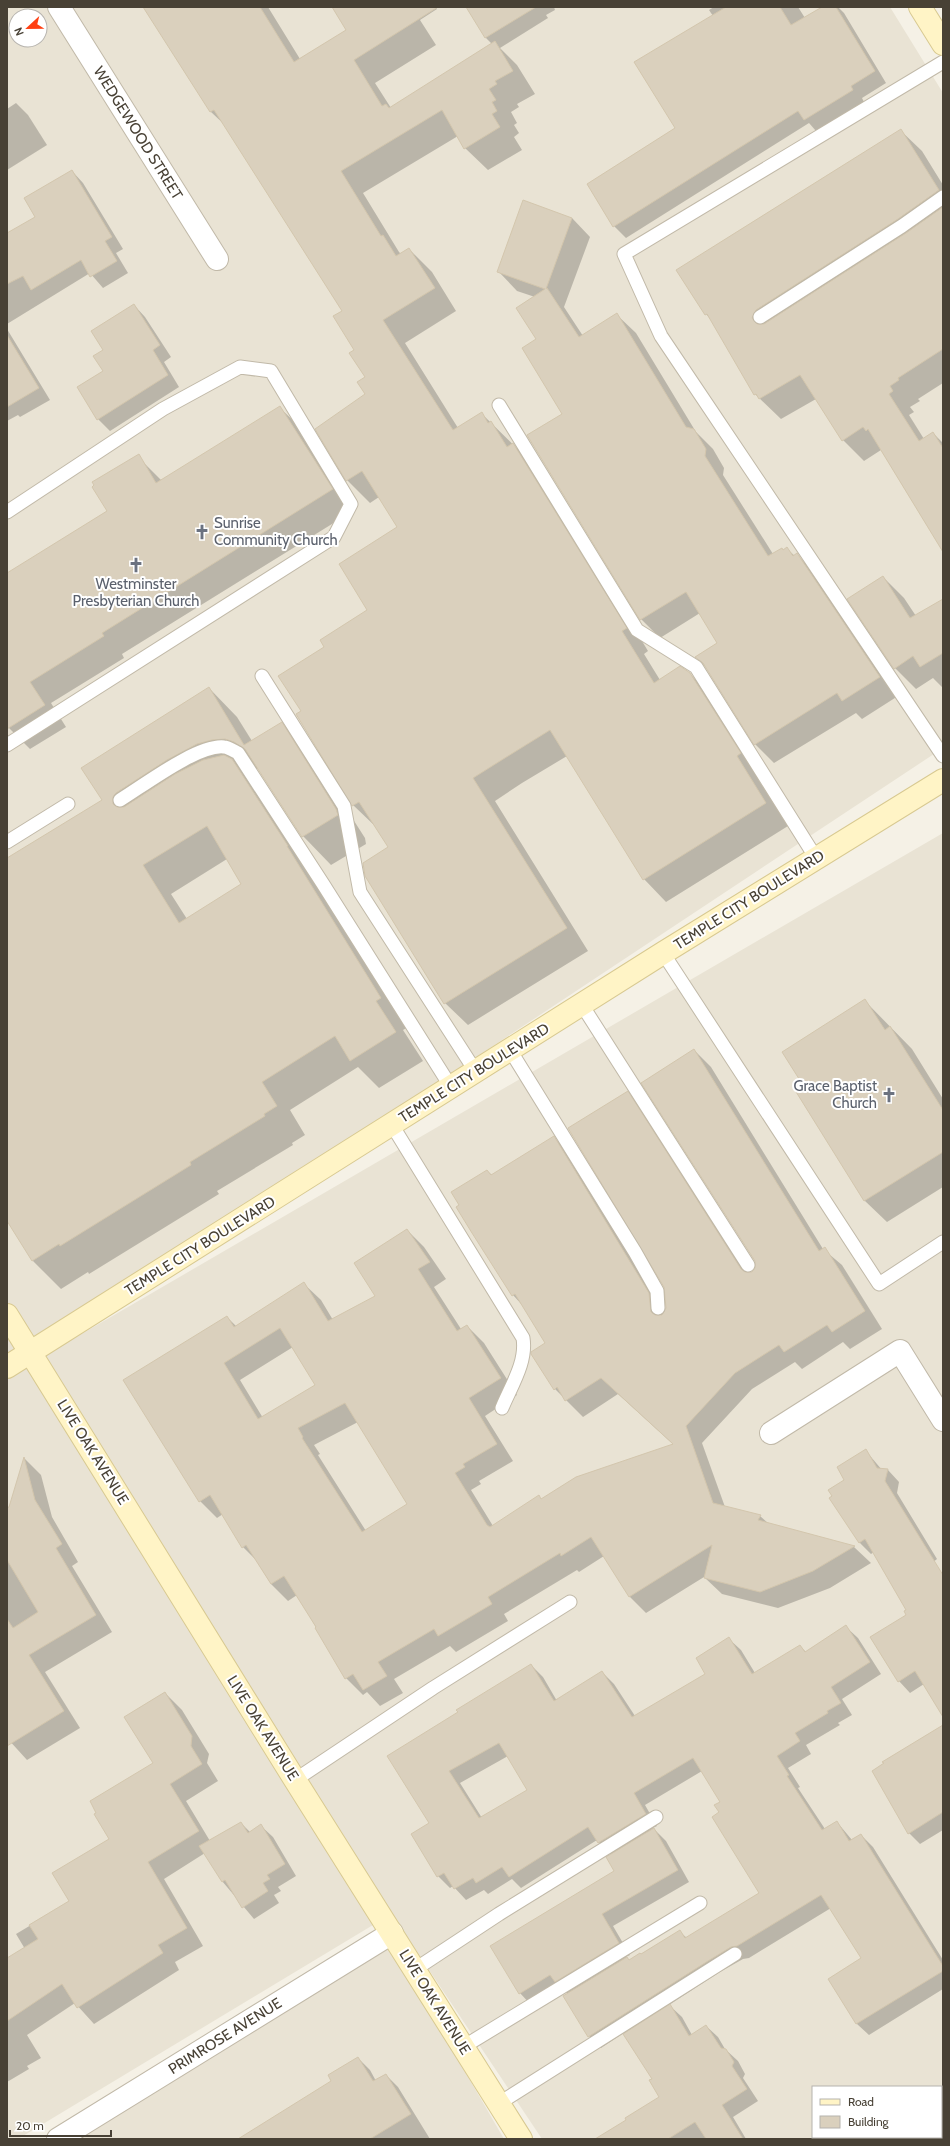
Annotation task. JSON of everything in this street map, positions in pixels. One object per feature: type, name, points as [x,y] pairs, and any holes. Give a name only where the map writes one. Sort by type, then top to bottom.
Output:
[{"type":"main road","points":[[920,7],[943,44]]},
{"type":"main road","name":"TEMPLE CITY BOULEVARD","points":[[7,1367],[816,858],[943,780]]},
{"type":"main road","name":"LIVE OAK AVENUE","points":[[7,1315],[295,1780],[521,2139]]},
{"type":"street","name":"WEDGEWOOD STREET","points":[[59,7],[217,259]]},
{"type":"street","points":[[771,1433],[900,1351],[943,1420]]},
{"type":"street","name":"PRIMROSE AVENUE","points":[[58,2139],[392,1933]]},
{"type":"lane","points":[[943,62],[624,254],[660,336],[943,756]]},
{"type":"lane","points":[[760,317],[902,226],[943,196]]},
{"type":"lane","points":[[7,512],[163,409],[240,367],[271,371],[351,504],[334,537],[7,745]]},
{"type":"lane","points":[[499,405],[637,630],[696,667],[816,858]]},
{"type":"lane","points":[[262,676],[344,806],[360,892],[476,1072]]},
{"type":"lane","points":[[120,800],[184,760],[210,748],[224,747],[238,753],[323,884],[451,1087]]},
{"type":"lane","points":[[7,842],[68,804]]},
{"type":"lane","points":[[663,954],[879,1284],[943,1242]]},
{"type":"lane","points":[[582,1005],[748,1265]]},
{"type":"lane","points":[[510,1050],[635,1252],[657,1291],[658,1308]]},
{"type":"lane","points":[[392,1125],[523,1338],[525,1348],[523,1358],[502,1408]]},
{"type":"lane","points":[[295,1780],[434,1688],[570,1602]]},
{"type":"lane","points":[[414,1970],[499,1914],[656,1817]]},
{"type":"lane","points":[[463,2047],[700,1903]]},
{"type":"lane","points":[[498,2104],[735,1954]]},
{"type":"shaded area","points":[[7,7],[890,7],[943,93],[943,748],[31,1352],[7,1366]]},
{"type":"shaded area","points":[[943,833],[943,2139],[542,2139],[397,1922],[42,1357]]},
{"type":"shaded area","points":[[31,1364],[378,1922],[18,2139],[7,2139],[7,1380]]},
{"type":"shaded area","points":[[386,1935],[504,2139],[73,2139]]},
{"type":"building","points":[[143,7],[260,7],[294,62],[346,30],[332,7],[438,7],[354,60],[382,106],[386,104],[389,108],[495,41],[513,71],[495,81],[497,84],[489,89],[496,100],[492,102],[497,111],[492,114],[500,127],[464,149],[442,110],[341,171],[381,236],[383,235],[396,256],[409,248],[435,288],[383,320],[453,430],[482,412],[488,423],[491,421],[507,447],[513,443],[627,628],[622,631],[654,683],[680,666],[690,673],[741,753],[737,756],[766,803],[643,880],[550,730],[500,761],[473,778],[567,928],[444,1004],[365,876],[363,863],[388,847],[359,802],[352,806],[296,714],[301,711],[278,676],[324,647],[320,640],[367,610],[339,564],[397,527],[362,471],[346,481],[315,429],[365,394],[357,382],[365,377],[349,353],[354,350],[333,316],[342,311],[214,110],[210,112]]},
{"type":"building","points":[[466,7],[536,7],[485,38]]},
{"type":"building","points":[[726,7],[780,7],[791,25],[822,7],[836,7],[875,71],[851,86],[853,90],[804,120],[798,111],[613,227],[587,184],[675,128],[634,62]]},
{"type":"building","points":[[901,129],[939,190],[898,219],[756,310],[752,318],[757,324],[764,324],[906,233],[943,207],[943,349],[898,378],[899,380],[890,386],[893,391],[889,394],[919,441],[933,432],[943,448],[943,552],[868,429],[866,431],[863,427],[842,441],[800,375],[759,399],[756,394],[754,395],[707,314],[705,315],[676,270]]},
{"type":"building","points":[[72,170],[112,237],[105,241],[117,261],[90,277],[81,260],[31,290],[23,276],[7,284],[7,233],[35,217],[24,198]]},
{"type":"building","points":[[523,200],[572,218],[546,289],[547,288],[579,337],[617,313],[686,427],[694,429],[706,449],[705,456],[768,556],[782,548],[783,550],[787,547],[793,556],[797,553],[880,677],[842,701],[837,693],[754,745],[703,663],[695,657],[717,643],[686,592],[640,620],[527,435],[562,414],[522,348],[536,339],[516,308],[545,289],[497,272]]},
{"type":"building","points":[[134,304],[160,345],[153,350],[168,375],[97,420],[77,387],[103,371],[93,356],[103,350],[91,331]]},
{"type":"building","points":[[7,335],[39,388],[7,407]]},
{"type":"building","points":[[280,406],[333,489],[102,633],[104,636],[30,682],[45,705],[7,729],[7,573],[107,511],[92,487],[94,485],[92,482],[139,454],[156,483]]},
{"type":"building","points":[[883,576],[910,618],[943,599],[943,653],[920,667],[913,656],[894,669],[847,599]]},
{"type":"building","points":[[209,687],[244,745],[282,722],[336,809],[338,815],[302,837],[245,749],[234,742],[225,739],[212,740],[197,744],[167,760],[116,793],[113,797],[113,804],[117,807],[124,807],[175,774],[203,760],[224,755],[232,759],[288,846],[381,998],[376,1001],[396,1032],[350,1061],[335,1036],[262,1082],[277,1106],[264,1114],[265,1116],[190,1162],[191,1165],[60,1246],[59,1244],[32,1261],[7,1221],[7,858],[102,800],[81,768]],"holes":[[[207,826],[241,884],[179,923],[143,865]]]},
{"type":"building","points":[[865,999],[885,1030],[890,1026],[943,1110],[943,1152],[864,1201],[793,1087],[801,1082],[782,1052]]},
{"type":"building","points":[[694,1049],[819,1251],[825,1247],[865,1311],[832,1332],[827,1325],[784,1352],[779,1345],[735,1373],[686,1426],[713,1503],[761,1515],[758,1520],[855,1546],[813,1571],[760,1592],[704,1578],[712,1545],[629,1597],[591,1537],[561,1556],[560,1553],[488,1597],[492,1604],[438,1636],[434,1629],[378,1662],[387,1676],[363,1690],[353,1674],[345,1679],[315,1628],[316,1627],[284,1576],[271,1584],[246,1545],[242,1548],[210,1495],[199,1502],[123,1380],[227,1316],[234,1327],[304,1282],[328,1321],[375,1296],[354,1263],[407,1229],[430,1262],[418,1269],[457,1331],[467,1325],[501,1378],[469,1398],[497,1444],[463,1464],[465,1467],[455,1473],[487,1525],[490,1527],[539,1495],[541,1499],[576,1477],[673,1444],[601,1378],[565,1401],[557,1387],[554,1390],[531,1354],[531,1352],[545,1343],[515,1294],[512,1296],[472,1233],[456,1207],[459,1205],[451,1192],[487,1170],[491,1175],[554,1136],[649,1293],[651,1312],[655,1315],[662,1315],[666,1308],[664,1287],[568,1128],[628,1091],[741,1269],[745,1272],[752,1272],[755,1268],[755,1261],[641,1083]],"holes":[[[280,1328],[315,1385],[258,1419],[224,1363]],[[345,1403],[407,1504],[362,1532],[302,1438],[303,1437],[298,1428]]]},
{"type":"building","points":[[866,1449],[877,1468],[888,1469],[885,1481],[943,1575],[943,1717],[915,1671],[898,1682],[870,1637],[906,1615],[904,1611],[906,1610],[865,1539],[859,1543],[829,1498],[832,1496],[828,1490],[844,1480],[837,1467]]},
{"type":"building","points":[[24,1457],[35,1500],[62,1544],[56,1548],[96,1615],[29,1655],[64,1711],[7,1746],[7,1619],[13,1628],[38,1612],[7,1560],[7,1508],[9,1507]]},
{"type":"building","points":[[846,1625],[870,1662],[831,1687],[841,1703],[827,1711],[828,1713],[795,1733],[800,1741],[777,1756],[789,1775],[787,1776],[822,1830],[837,1821],[849,1841],[861,1834],[943,1966],[943,1971],[856,2024],[828,1979],[861,1958],[821,1895],[737,1946],[731,1947],[708,1961],[588,2037],[563,1996],[627,1957],[629,1960],[640,1953],[641,1954],[680,1930],[685,1938],[759,1893],[712,1817],[719,1812],[714,1805],[720,1802],[693,1758],[634,1793],[646,1814],[598,1843],[588,1827],[509,1877],[502,1867],[476,1883],[473,1878],[454,1889],[444,1873],[437,1877],[411,1834],[429,1823],[387,1756],[458,1712],[456,1710],[531,1664],[554,1701],[602,1671],[632,1717],[705,1674],[696,1658],[729,1637],[752,1674],[800,1645],[805,1652]],"holes":[[[499,1743],[527,1790],[479,1818],[449,1771]]]},
{"type":"building","points":[[165,1692],[192,1736],[191,1746],[202,1764],[170,1784],[199,1831],[148,1862],[187,1928],[158,1945],[163,1953],[77,2008],[62,1984],[7,2021],[7,1958],[38,1939],[29,1925],[69,1901],[52,1873],[109,1839],[94,1814],[96,1813],[90,1801],[153,1763],[124,1717]]},
{"type":"building","points":[[943,1725],[943,1812],[908,1834],[872,1771],[884,1763],[882,1762]]},
{"type":"building","points":[[241,1822],[248,1833],[261,1824],[285,1864],[267,1875],[270,1879],[263,1883],[268,1891],[242,1908],[225,1880],[222,1882],[199,1846]]},
{"type":"building","points":[[654,1828],[678,1870],[602,1914],[619,1943],[555,1982],[550,1975],[519,1994],[490,1946],[614,1871],[606,1857]]},
{"type":"building","points":[[670,2004],[689,2036],[706,2025],[721,2048],[726,2049],[734,2062],[732,2066],[747,2089],[722,2105],[743,2139],[706,2139],[695,2122],[668,2139],[595,2139],[659,2097],[649,2080],[652,2079],[623,2034]]},
{"type":"building","points":[[358,2057],[373,2081],[386,2074],[411,2114],[370,2139],[238,2139],[331,2081],[328,2075]]},
{"type":"place","name":"Sunrise Community Church","points":[[202,532]]},
{"type":"place","name":"Westminster Presbyterian Church","points":[[136,565]]},
{"type":"place","name":"Grace Baptist Church","points":[[889,1095]]}]
